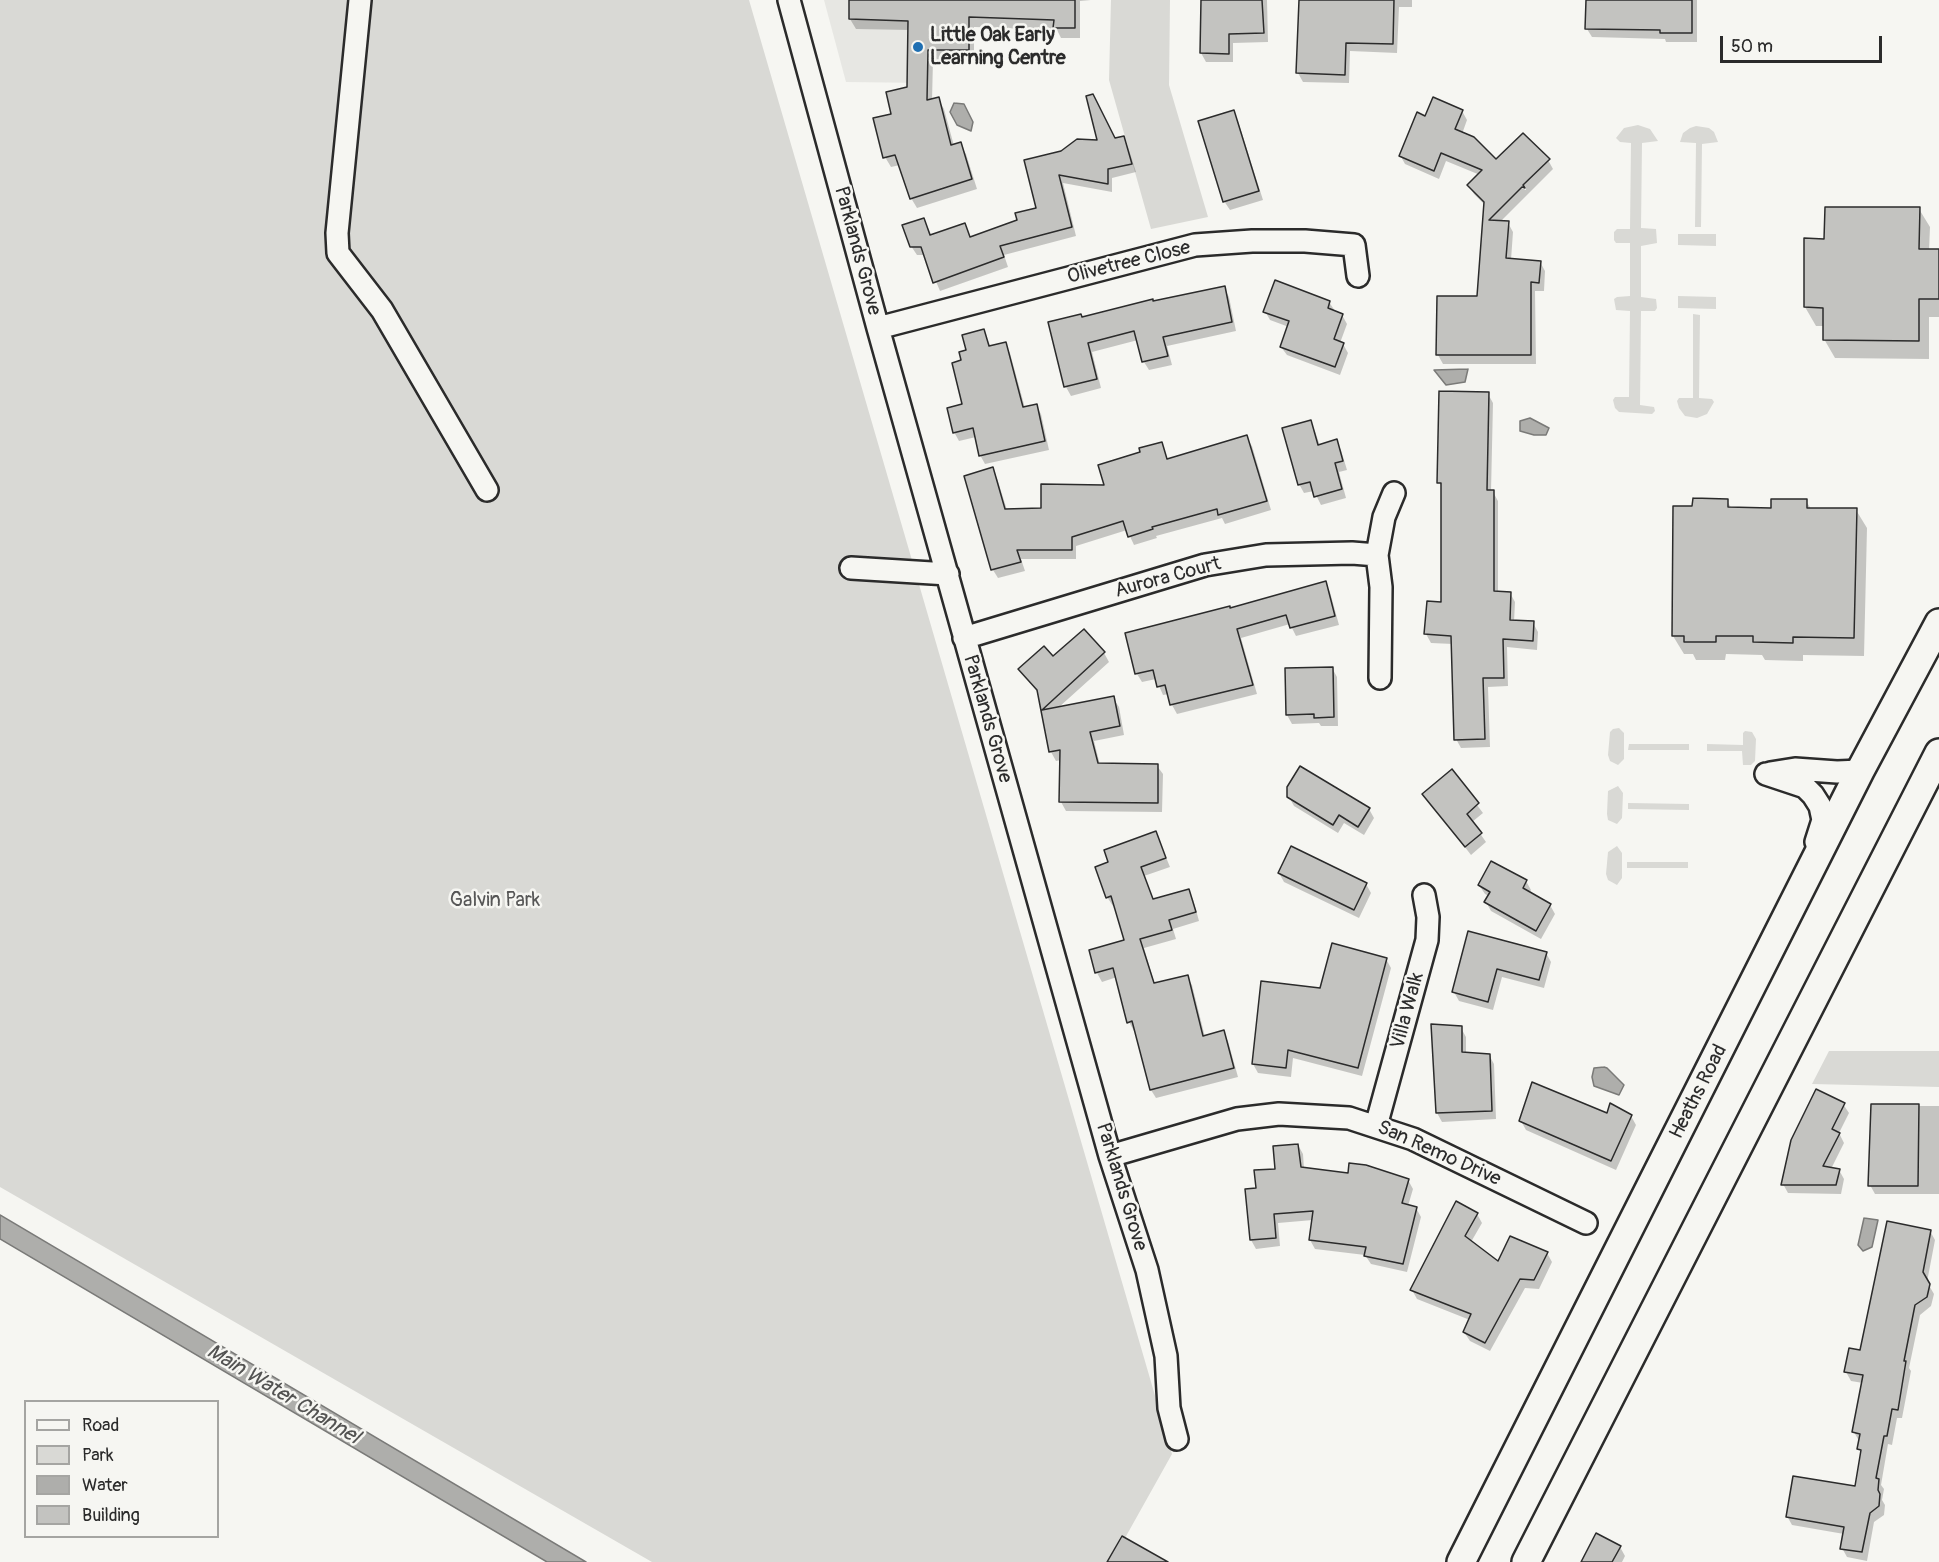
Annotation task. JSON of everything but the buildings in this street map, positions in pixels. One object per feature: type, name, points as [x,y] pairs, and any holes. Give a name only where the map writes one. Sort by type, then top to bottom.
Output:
[{"type":"main road","name":"Heaths Road","points":[[1461,1562],[1860,771],[1939,623]]},
{"type":"main road","points":[[1526,1562],[1939,753]]},
{"type":"street","points":[[360,0],[338,253],[382,310],[487,490]]},
{"type":"street","name":"Parklands Grove","points":[[789,0],[964,638],[1110,1156],[1147,1270],[1166,1356],[1169,1408],[1177,1439]]},
{"type":"street","name":"Olivetree Close","points":[[878,328],[1195,245],[1252,241],[1305,241],[1354,245],[1358,276]]},
{"type":"street","points":[[1380,678],[1381,587],[1377,555],[1384,517],[1394,493]]},
{"type":"street","name":"Aurora Court","points":[[964,638],[1205,565],[1266,555],[1352,553],[1377,555]]},
{"type":"street","points":[[851,568],[948,574]]},
{"type":"street","points":[[1757,976],[1768,936],[1818,838],[1823,820],[1816,799],[1804,787],[1766,774],[1795,769],[1860,771]]},
{"type":"street","name":"Villa Walk","points":[[1376,1126],[1427,940],[1428,917],[1424,895]]},
{"type":"street","name":"San Remo Drive","points":[[1110,1156],[1237,1119],[1279,1114],[1349,1118],[1413,1139],[1586,1223]]},
{"type":"shaded area","points":[[824,0],[931,0],[928,83],[846,82]]},
{"type":"green space","name":"Galvin Park","points":[[0,0],[749,0],[1172,1454],[1125,1538],[1121,1536],[1107,1562],[652,1562],[0,1187]]},
{"type":"green space","points":[[1111,0],[1170,0],[1169,85],[1208,217],[1151,229],[1109,80]]},
{"type":"green space","points":[[1638,125],[1650,129],[1658,141],[1642,143],[1641,228],[1656,229],[1657,243],[1641,246],[1641,297],[1656,299],[1657,308],[1655,311],[1641,311],[1640,405],[1654,407],[1655,411],[1652,414],[1619,412],[1613,400],[1615,397],[1629,397],[1630,311],[1616,310],[1614,299],[1630,296],[1630,243],[1616,243],[1614,232],[1617,229],[1630,229],[1631,143],[1620,142],[1616,138],[1624,128]]},
{"type":"green space","points":[[1696,126],[1709,128],[1714,132],[1718,142],[1702,144],[1701,227],[1695,227],[1696,143],[1680,142],[1683,133]]},
{"type":"green space","points":[[1678,234],[1716,234],[1716,246],[1678,245]]},
{"type":"green space","points":[[1678,296],[1716,297],[1716,309],[1678,308]]},
{"type":"green space","points":[[1693,314],[1700,315],[1699,398],[1712,399],[1714,402],[1707,414],[1697,418],[1685,416],[1677,401],[1679,398],[1693,398]]},
{"type":"green space","points":[[1619,728],[1624,733],[1624,759],[1618,765],[1610,761],[1608,755],[1610,732]]},
{"type":"green space","points":[[1745,731],[1752,732],[1756,739],[1755,761],[1751,765],[1743,765],[1742,751],[1707,751],[1707,744],[1743,745]]},
{"type":"green space","points":[[1629,744],[1689,744],[1689,750],[1628,750]]},
{"type":"green space","points":[[1618,786],[1623,793],[1622,818],[1617,824],[1608,820],[1607,814],[1608,791]]},
{"type":"green space","points":[[1628,803],[1689,804],[1689,810],[1628,809]]},
{"type":"green space","points":[[1617,846],[1622,853],[1622,878],[1617,885],[1608,880],[1606,874],[1608,852]]},
{"type":"green space","points":[[1627,862],[1688,862],[1688,868],[1627,868]]},
{"type":"green space","points":[[1829,1051],[1939,1051],[1939,1087],[1812,1084]]},
{"type":"water","points":[[954,103],[964,104],[973,122],[971,131],[957,125],[950,112]]},
{"type":"water","points":[[1468,369],[1465,382],[1446,385],[1434,370]]},
{"type":"water","points":[[1530,418],[1549,428],[1546,435],[1534,435],[1520,431],[1520,421]]},
{"type":"water","points":[[1604,1067],[1624,1085],[1619,1095],[1594,1086],[1592,1077],[1594,1068]]},
{"type":"water","name":"Main Water Channel","points":[[0,1215],[586,1562],[547,1562],[0,1239]]},
{"type":"water","points":[[1864,1218],[1878,1220],[1872,1247],[1863,1251],[1858,1245]]},
{"type":"place","name":"Little Oak Early Learning Centre","points":[[918,47]]}]
